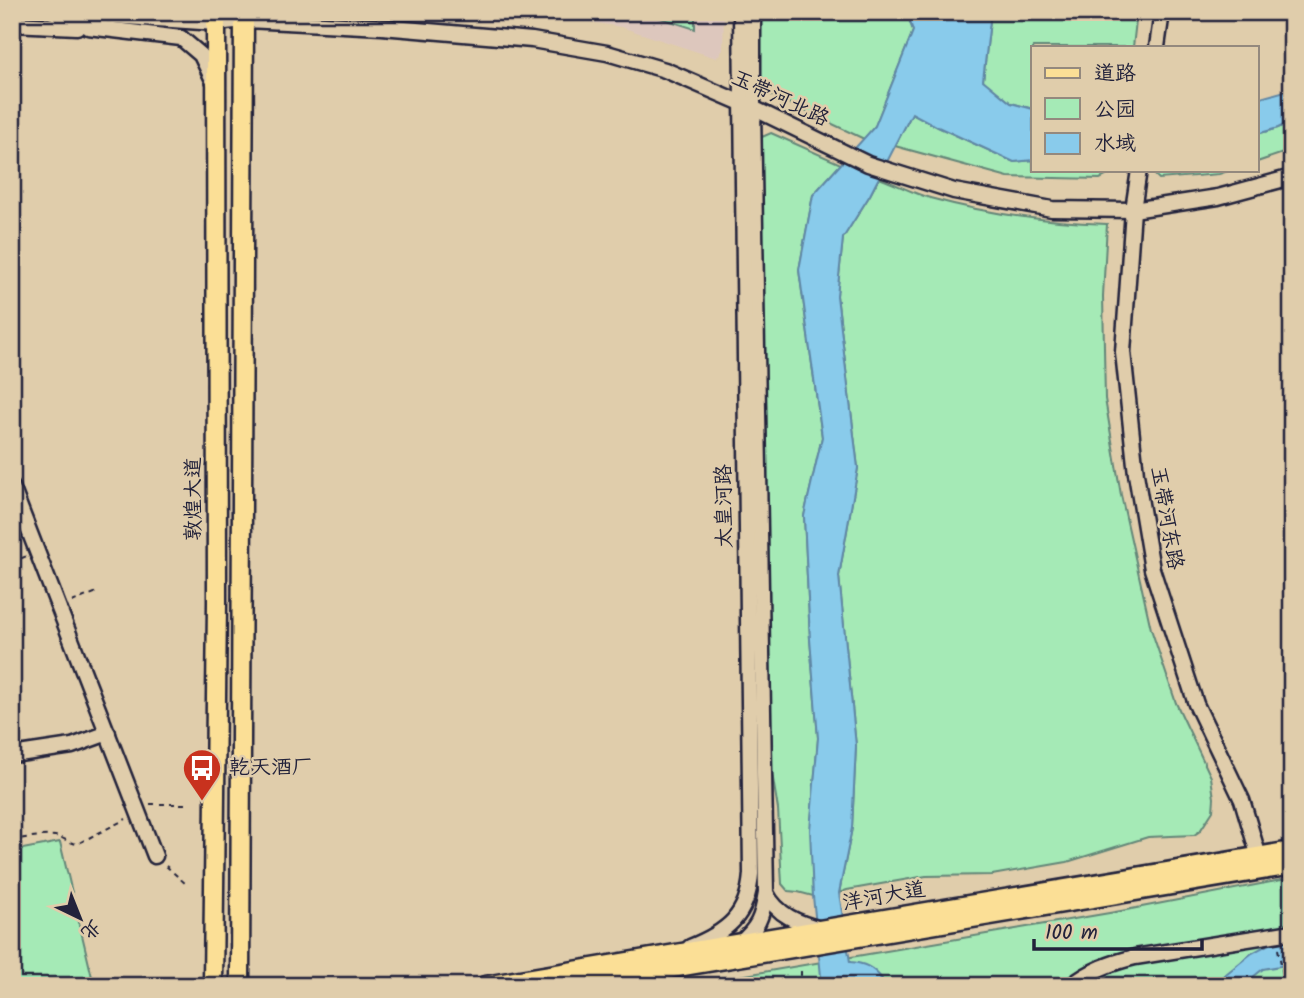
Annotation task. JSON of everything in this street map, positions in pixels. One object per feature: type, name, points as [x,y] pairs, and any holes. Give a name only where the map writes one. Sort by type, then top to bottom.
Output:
[{"type":"main road","name":"敦煌大道","points":[[213,986],[216,87],[219,16]]},
{"type":"main road","points":[[240,986],[244,16]]},
{"type":"main road","name":"洋河大道","points":[[485,986],[1292,851]]},
{"type":"main road","name":"洋河大道","points":[[576,986],[719,960],[752,942],[1292,865]]},
{"type":"street","points":[[52,12],[157,19]]},
{"type":"street","points":[[52,12],[88,27],[157,19]]},
{"type":"street","name":"太皇河路","points":[[740,12],[747,106],[766,893],[764,908],[752,942]]},
{"type":"street","name":"太皇河路","points":[[669,955],[710,939],[733,921],[747,899],[751,874],[747,106],[753,12]]},
{"type":"street","points":[[1157,46],[1163,12]]},
{"type":"street","name":"玉带河北路","points":[[157,19],[244,16],[532,40],[607,54],[665,70],[868,164],[954,191],[1052,209],[1133,210],[1218,197],[1292,177]]},
{"type":"street","points":[[12,24],[88,27],[181,38],[201,55],[216,87]]},
{"type":"street","name":"玉带河东路","points":[[1139,172],[1133,210],[1123,352],[1136,474],[1152,569],[1196,704],[1242,800],[1259,857]]},
{"type":"street","points":[[12,487],[155,856]]},
{"type":"street","points":[[12,755],[72,746],[108,733]]},
{"type":"street","points":[[751,874],[752,942]]},
{"type":"street","points":[[766,893],[770,902],[794,921],[826,930]]},
{"type":"street","points":[[1071,986],[1093,971],[1135,957],[1292,932]]},
{"type":"path","points":[[59,607],[97,592]]},
{"type":"path","points":[[12,840],[53,836],[77,844],[137,808],[190,804]]},
{"type":"path","points":[[155,856],[186,884]]},
{"type":"path","points":[[1275,934],[1283,974]]},
{"type":"path","points":[[801,971],[801,986]]},
{"type":"shaded area","points":[[529,12],[724,12],[723,50],[716,58],[621,27]]},
{"type":"green space","points":[[642,12],[695,12],[695,29]]},
{"type":"green space","points":[[757,12],[907,12],[913,31],[875,126],[864,139],[763,91],[757,82]]},
{"type":"green space","points":[[991,12],[1137,12],[1133,46],[1031,46],[1031,108],[1011,103],[983,81]]},
{"type":"green space","points":[[912,113],[1014,162],[1031,160],[1031,172],[1114,172],[1100,179],[1008,177],[895,146]]},
{"type":"green space","points":[[1292,121],[1292,150],[1258,162],[1258,134]]},
{"type":"green space","points":[[771,133],[841,164],[813,195],[799,270],[822,437],[804,516],[818,738],[811,824],[813,896],[788,891],[782,884],[778,809],[771,767],[762,358],[761,147],[762,137]]},
{"type":"green space","points":[[1152,172],[1225,172],[1219,174],[1159,179]]},
{"type":"green space","points":[[879,178],[924,196],[974,209],[1039,219],[1107,224],[1103,296],[1105,399],[1121,495],[1151,629],[1176,703],[1211,777],[1213,811],[1200,831],[1194,835],[1148,837],[1067,862],[992,875],[926,876],[839,893],[852,828],[856,746],[839,576],[858,468],[837,295],[843,238]]},
{"type":"green space","points":[[60,842],[92,977],[54,986],[12,986],[12,851]]},
{"type":"green space","points":[[1292,878],[1292,986],[681,986],[1121,911]]},
{"type":"water","points":[[907,12],[991,12],[983,80],[1011,103],[1031,108],[1031,160],[1014,162],[912,113],[870,195],[843,238],[837,296],[858,468],[839,576],[856,746],[852,828],[839,893],[850,962],[868,966],[882,979],[877,986],[822,986],[810,830],[818,738],[804,516],[822,437],[799,270],[813,195],[875,126],[913,31]]},
{"type":"water","points":[[1292,89],[1292,121],[1258,134],[1258,99]]},
{"type":"water","points":[[1281,941],[1292,942],[1292,964],[1263,969],[1242,986],[1211,986],[1252,953]]},
{"type":"place","name":"乾天酒厂","points":[[202,802]]}]
